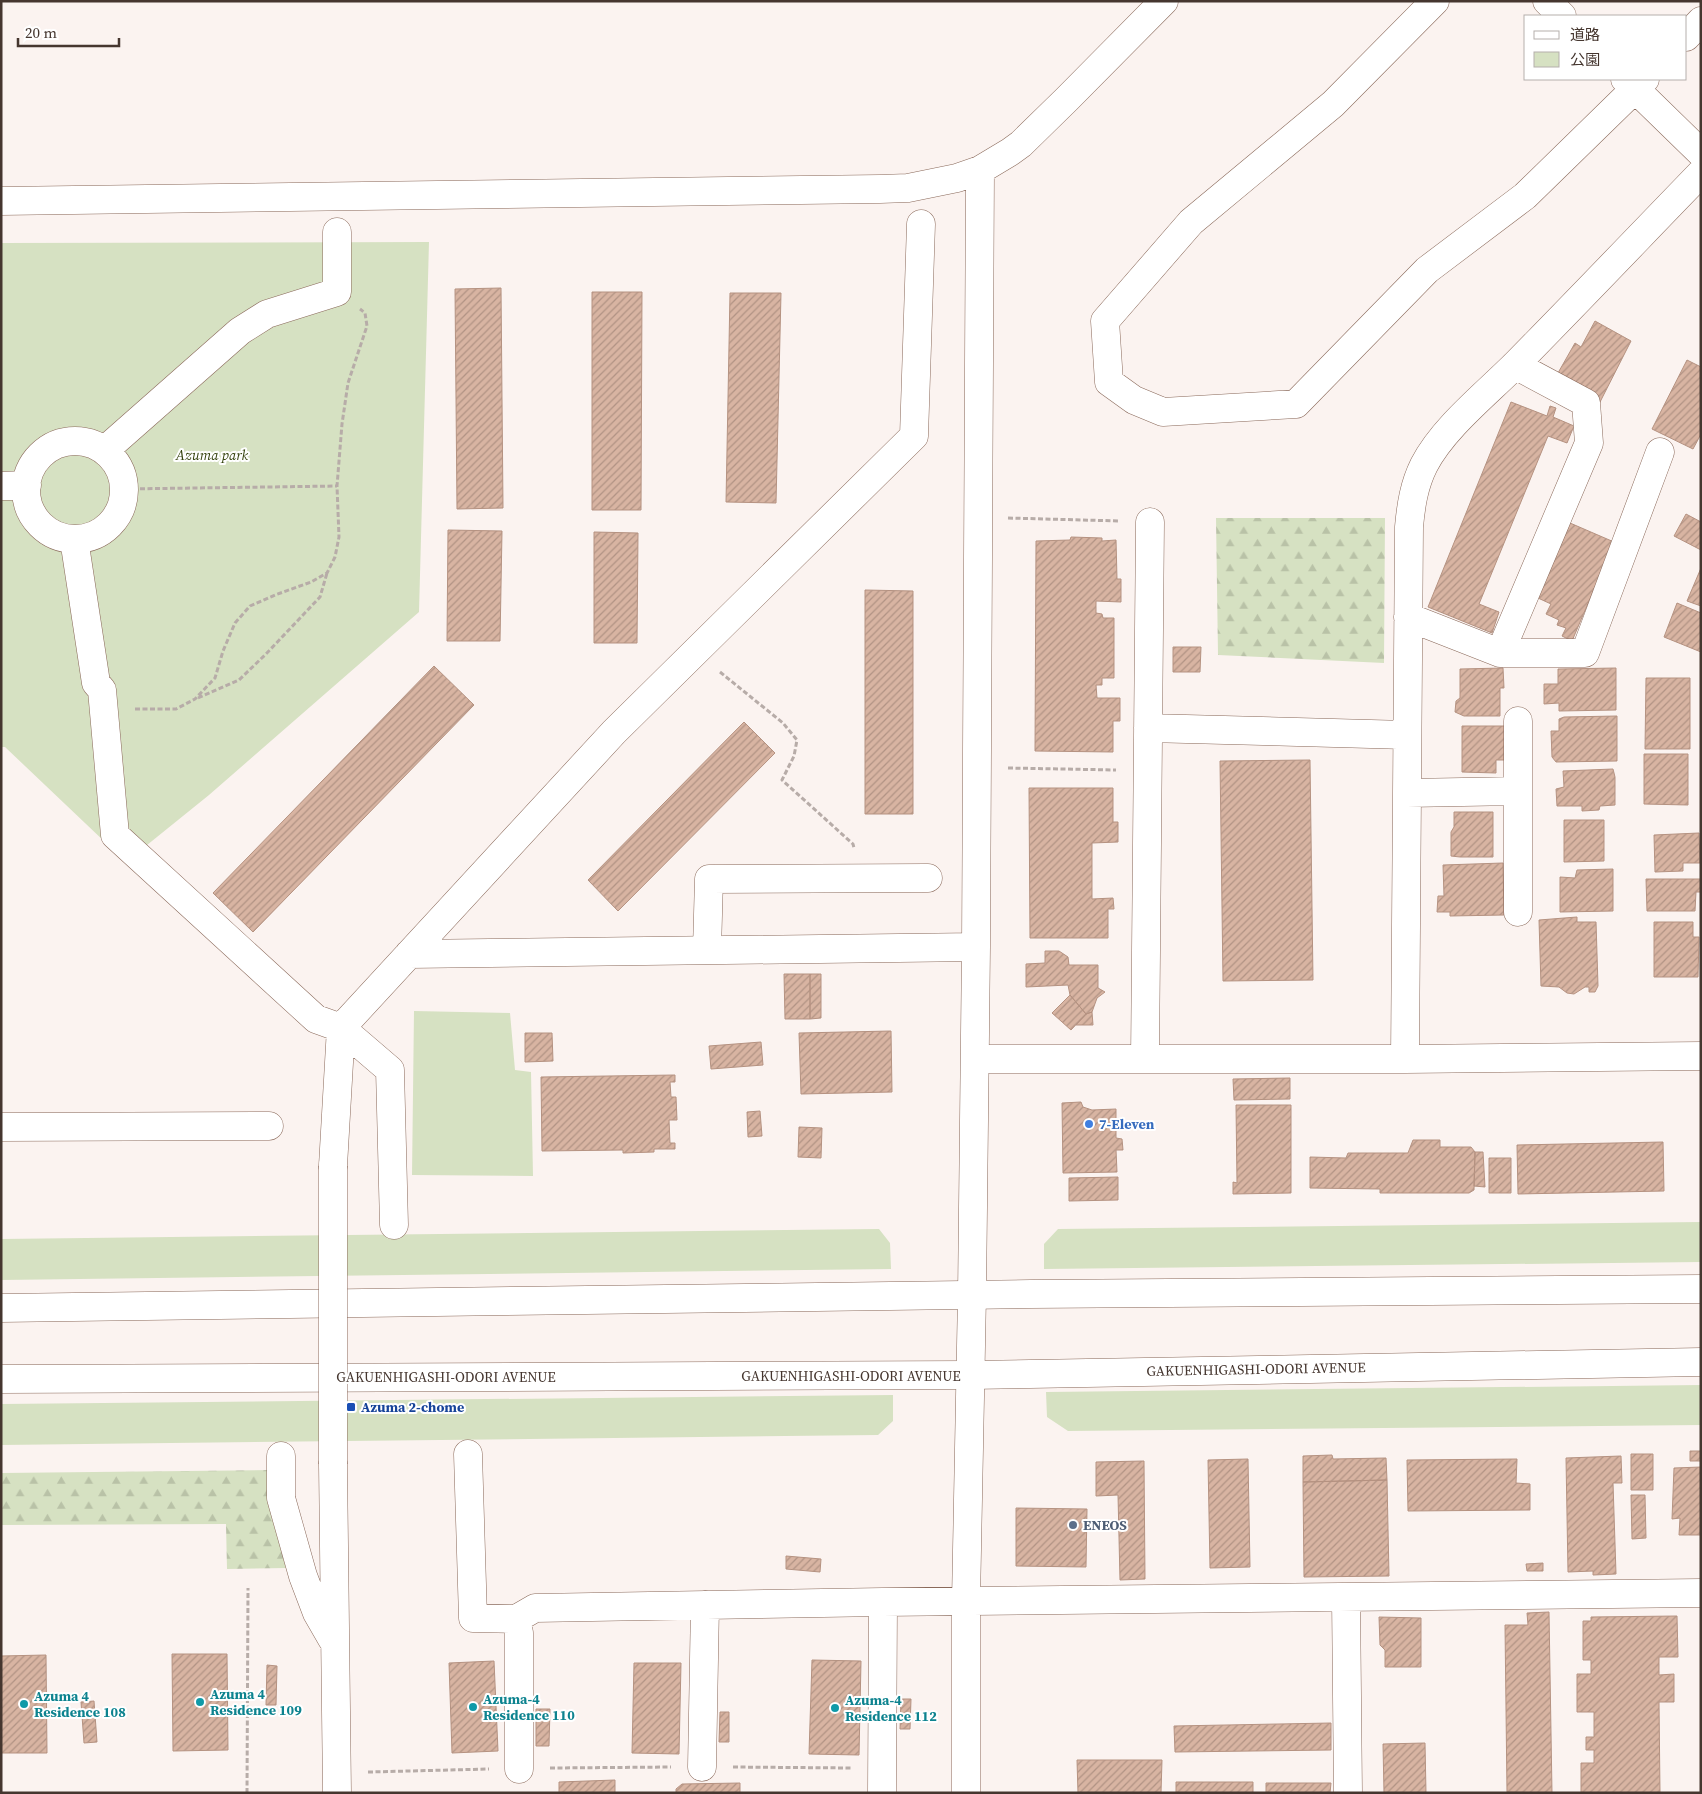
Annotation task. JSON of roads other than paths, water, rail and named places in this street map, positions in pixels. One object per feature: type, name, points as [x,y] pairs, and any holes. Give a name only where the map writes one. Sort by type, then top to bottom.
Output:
[{"type":"street","points":[[1,202],[880,190],[935,184],[980,170],[1021,144],[1164,1]]},
{"type":"street","points":[[1435,1],[1334,104],[1191,222],[1105,321],[1110,382],[1134,400],[1163,412],[1296,404],[1427,270],[1525,196],[1635,82],[1701,153]]},
{"type":"street","points":[[1547,1],[1561,15]]},
{"type":"street","points":[[1687,36],[1701,21]]},
{"type":"street","points":[[966,1793],[966,1601],[976,947],[980,170]]},
{"type":"street","points":[[1405,1059],[1408,617],[1411,501],[1424,465],[1451,428],[1515,365],[1701,173]]},
{"type":"street","points":[[337,1782],[334,1642],[333,1166],[341,1028],[614,732],[914,436],[921,224]]},
{"type":"street","points":[[104,450],[240,332],[267,314],[338,292],[337,232]]},
{"type":"street","points":[[1500,653],[1588,443],[1586,403],[1515,365]]},
{"type":"street","points":[[73,441],[90,443],[104,450],[116,462],[125,489],[122,506],[114,520],[103,531],[89,538],[74,539],[58,536],[44,528],[33,515],[27,500],[14,486],[42,454],[56,445],[73,441]]},
{"type":"street","points":[[1408,617],[1500,653],[1585,653],[1660,452]]},
{"type":"street","points":[[1145,1059],[1150,522]]},
{"type":"street","points":[[74,539],[96,683],[102,690],[115,835],[316,1019],[341,1028],[390,1070],[394,1225]]},
{"type":"street","points":[[1518,721],[1518,912]]},
{"type":"street","points":[[1148,728],[1407,735]]},
{"type":"street","points":[[1407,793],[1518,791]]},
{"type":"street","points":[[707,950],[709,878],[928,878]]},
{"type":"street","points":[[409,954],[976,947]]},
{"type":"street","points":[[975,1059],[1405,1059],[1701,1056]]},
{"type":"street","points":[[1,1127],[270,1126]]},
{"type":"street","points":[[1,1308],[972,1295],[1701,1289]]},
{"type":"street","name":"GAKUENHIGASHI-ODORI AVENUE","points":[[1,1379],[970,1375],[1701,1362]]},
{"type":"street","points":[[468,1454],[473,1618],[516,1619],[535,1608],[883,1602],[1701,1593]]},
{"type":"street","points":[[281,1456],[281,1498],[303,1576],[317,1613],[334,1642]]},
{"type":"street","points":[[1346,1598],[1348,1793]]},
{"type":"street","points":[[882,1781],[883,1602]]},
{"type":"street","points":[[702,1767],[705,1605]]},
{"type":"street","points":[[516,1619],[518,1633],[519,1769]]},
{"type":"place","name":"7-Eleven","points":[[1089,1124]]},
{"type":"place","name":"Azuma 2-chome","points":[[351,1407]]},
{"type":"place","name":"ENEOS","points":[[1073,1525]]},
{"type":"place","name":"Azuma 4 Residence 109","points":[[200,1702]]},
{"type":"place","name":"Azuma 4 Residence 108","points":[[24,1704]]},
{"type":"place","name":"Azuma-4 Residence 110","points":[[473,1707]]},
{"type":"place","name":"Azuma-4 Residence 112","points":[[835,1708]]},
{"type":"park label","name":"Azuma park","points":[[212,455]]}]
